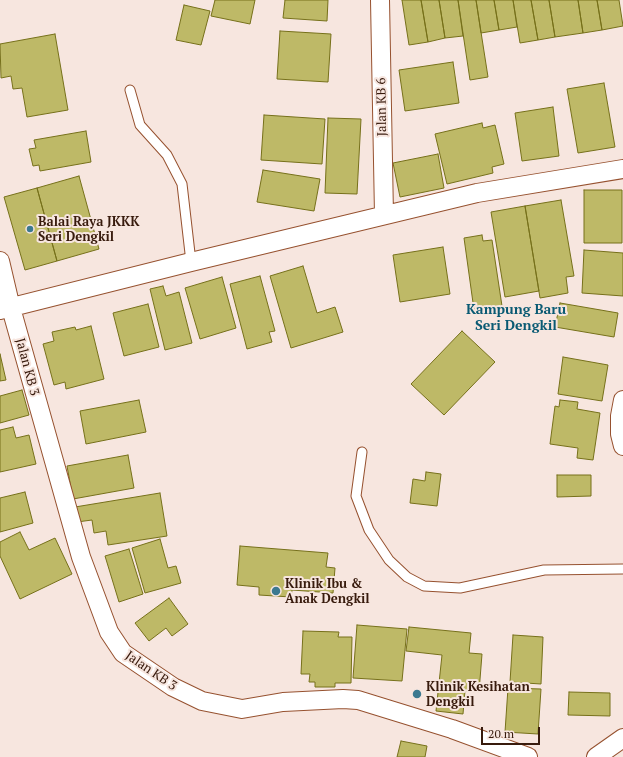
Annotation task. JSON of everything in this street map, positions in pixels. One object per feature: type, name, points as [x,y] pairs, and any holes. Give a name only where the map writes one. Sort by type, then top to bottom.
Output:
[{"type":"street","name":"Jalan KB 6","points":[[380,0],[384,215]]},
{"type":"street","points":[[5,309],[476,193],[623,169]]},
{"type":"street","name":"Jalan KB 3","points":[[0,261],[5,309],[81,557],[109,632],[123,653],[173,688],[202,701],[242,709],[283,702],[343,699],[358,700],[452,729],[528,757]]},
{"type":"street","points":[[623,400],[620,416],[620,434],[623,446]]},
{"type":"street","points":[[596,757],[623,738]]},
{"type":"lane","points":[[130,90],[140,125],[168,155],[182,184],[191,262]]},
{"type":"lane","points":[[362,452],[356,496],[369,530],[389,560],[407,577],[424,586],[460,588],[544,570],[623,568]]},
{"type":"building","points":[[215,0],[255,0],[250,24],[211,16]]},
{"type":"building","points":[[285,0],[328,0],[327,21],[283,18]]},
{"type":"building","points":[[402,0],[421,0],[428,42],[409,45]]},
{"type":"building","points":[[421,0],[439,0],[445,38],[428,42]]},
{"type":"building","points":[[439,0],[458,0],[463,36],[445,38]]},
{"type":"building","points":[[458,0],[476,0],[488,77],[470,80]]},
{"type":"building","points":[[476,0],[494,0],[499,30],[481,33]]},
{"type":"building","points":[[494,0],[513,0],[517,27],[499,30]]},
{"type":"building","points":[[513,0],[531,0],[538,40],[520,43]]},
{"type":"building","points":[[531,0],[549,0],[555,37],[538,40]]},
{"type":"building","points":[[549,0],[578,0],[583,33],[555,37]]},
{"type":"building","points":[[578,0],[597,0],[602,30],[583,33]]},
{"type":"building","points":[[597,0],[619,0],[623,26],[602,30]]},
{"type":"building","points":[[184,5],[210,11],[201,45],[176,40]]},
{"type":"building","points":[[280,31],[331,34],[328,82],[277,79]]},
{"type":"building","points":[[55,34],[68,110],[27,117],[22,88],[13,89],[11,76],[1,78],[0,44]]},
{"type":"building","points":[[453,62],[459,103],[405,111],[399,70]]},
{"type":"building","points":[[604,83],[615,147],[578,153],[567,89]]},
{"type":"building","points":[[553,107],[559,156],[522,161],[515,113]]},
{"type":"building","points":[[264,115],[325,119],[322,164],[261,160]]},
{"type":"building","points":[[328,118],[361,119],[357,194],[325,193]]},
{"type":"building","points":[[482,123],[483,128],[495,125],[504,164],[492,167],[493,173],[447,184],[435,134]]},
{"type":"building","points":[[86,131],[91,162],[40,171],[39,165],[33,166],[29,149],[36,148],[34,140]]},
{"type":"building","points":[[438,154],[444,188],[400,197],[393,163]]},
{"type":"building","points":[[263,170],[320,179],[314,211],[257,202]]},
{"type":"building","points":[[79,176],[99,249],[57,261],[37,188]]},
{"type":"building","name":"Balai Raya JKKK Seri Dengkil","points":[[37,188],[57,261],[25,270],[4,197]]},
{"type":"building","points":[[584,190],[622,190],[622,243],[584,243]]},
{"type":"building","points":[[561,200],[574,276],[566,277],[568,293],[540,298],[525,206]]},
{"type":"building","points":[[525,206],[539,291],[505,297],[491,212]]},
{"type":"building","points":[[482,235],[483,241],[492,240],[502,306],[474,310],[464,238]]},
{"type":"building","points":[[443,247],[450,294],[400,302],[393,255]]},
{"type":"building","points":[[584,250],[623,253],[623,296],[582,293]]},
{"type":"building","points":[[303,266],[317,313],[335,307],[343,332],[291,348],[270,276]]},
{"type":"building","points":[[260,276],[275,331],[269,332],[272,342],[247,349],[230,284]]},
{"type":"building","points":[[222,277],[236,328],[200,339],[185,288]]},
{"type":"building","points":[[163,286],[166,296],[179,292],[192,343],[165,350],[150,289]]},
{"type":"building","points":[[560,303],[618,313],[614,337],[555,327]]},
{"type":"building","points":[[148,304],[159,347],[124,356],[113,313]]},
{"type":"building","points":[[91,326],[104,379],[66,389],[65,382],[54,385],[43,344],[54,341],[52,332],[75,327],[76,330]]},
{"type":"building","points":[[462,331],[495,362],[444,415],[411,384]]},
{"type":"building","points":[[0,354],[6,380],[0,381]]},
{"type":"building","points":[[563,357],[608,365],[602,401],[558,394]]},
{"type":"building","points":[[22,390],[29,415],[0,423],[0,396]]},
{"type":"building","points":[[139,400],[146,432],[86,444],[80,411]]},
{"type":"building","points":[[560,400],[578,402],[577,409],[600,413],[593,460],[577,458],[578,448],[550,444],[555,406],[559,407]]},
{"type":"building","points":[[13,427],[16,438],[29,435],[36,464],[0,472],[0,430]]},
{"type":"building","points":[[128,455],[134,488],[73,499],[67,466]]},
{"type":"building","points":[[426,472],[441,474],[437,506],[410,503],[413,479],[425,481]]},
{"type":"building","points":[[557,475],[591,475],[591,496],[557,497]]},
{"type":"building","points":[[25,492],[33,523],[0,532],[0,498]]},
{"type":"building","points":[[160,493],[167,536],[108,545],[106,531],[94,533],[92,520],[77,522],[75,507]]},
{"type":"building","points":[[20,532],[29,550],[55,538],[72,574],[20,599],[0,556],[0,542]]},
{"type":"building","points":[[160,539],[168,568],[176,566],[181,583],[145,593],[132,548]]},
{"type":"building","points":[[240,546],[328,553],[326,567],[335,568],[333,593],[292,590],[291,597],[259,595],[259,587],[237,585]]},
{"type":"building","points":[[129,549],[143,594],[119,602],[105,556]]},
{"type":"building","points":[[169,598],[188,624],[172,636],[166,628],[149,641],[135,623]]},
{"type":"building","points":[[357,625],[407,629],[402,681],[353,678]]},
{"type":"building","points":[[409,627],[471,633],[469,653],[482,654],[479,692],[465,691],[463,714],[436,711],[442,655],[406,651]]},
{"type":"building","points":[[303,631],[339,632],[338,637],[352,637],[351,683],[335,683],[335,687],[315,687],[315,682],[309,682],[310,674],[301,674]]},
{"type":"building","points":[[513,635],[543,637],[541,684],[510,682]]},
{"type":"building","points":[[508,688],[541,689],[538,734],[505,732]]},
{"type":"building","points":[[569,692],[610,693],[610,716],[568,715]]},
{"type":"building","points":[[401,741],[427,746],[425,757],[397,757]]},
{"type":"place","name":"Balai Raya JKKK Seri Dengkil","points":[[30,229]]},
{"type":"place","name":"Klinik Ibu & Anak Dengkil","points":[[276,591]]},
{"type":"place","name":"Klinik Kesihatan Dengkil","points":[[417,694]]},
{"type":"district","name":"Kampung Baru Seri Dengkil","points":[[516,318]]}]
